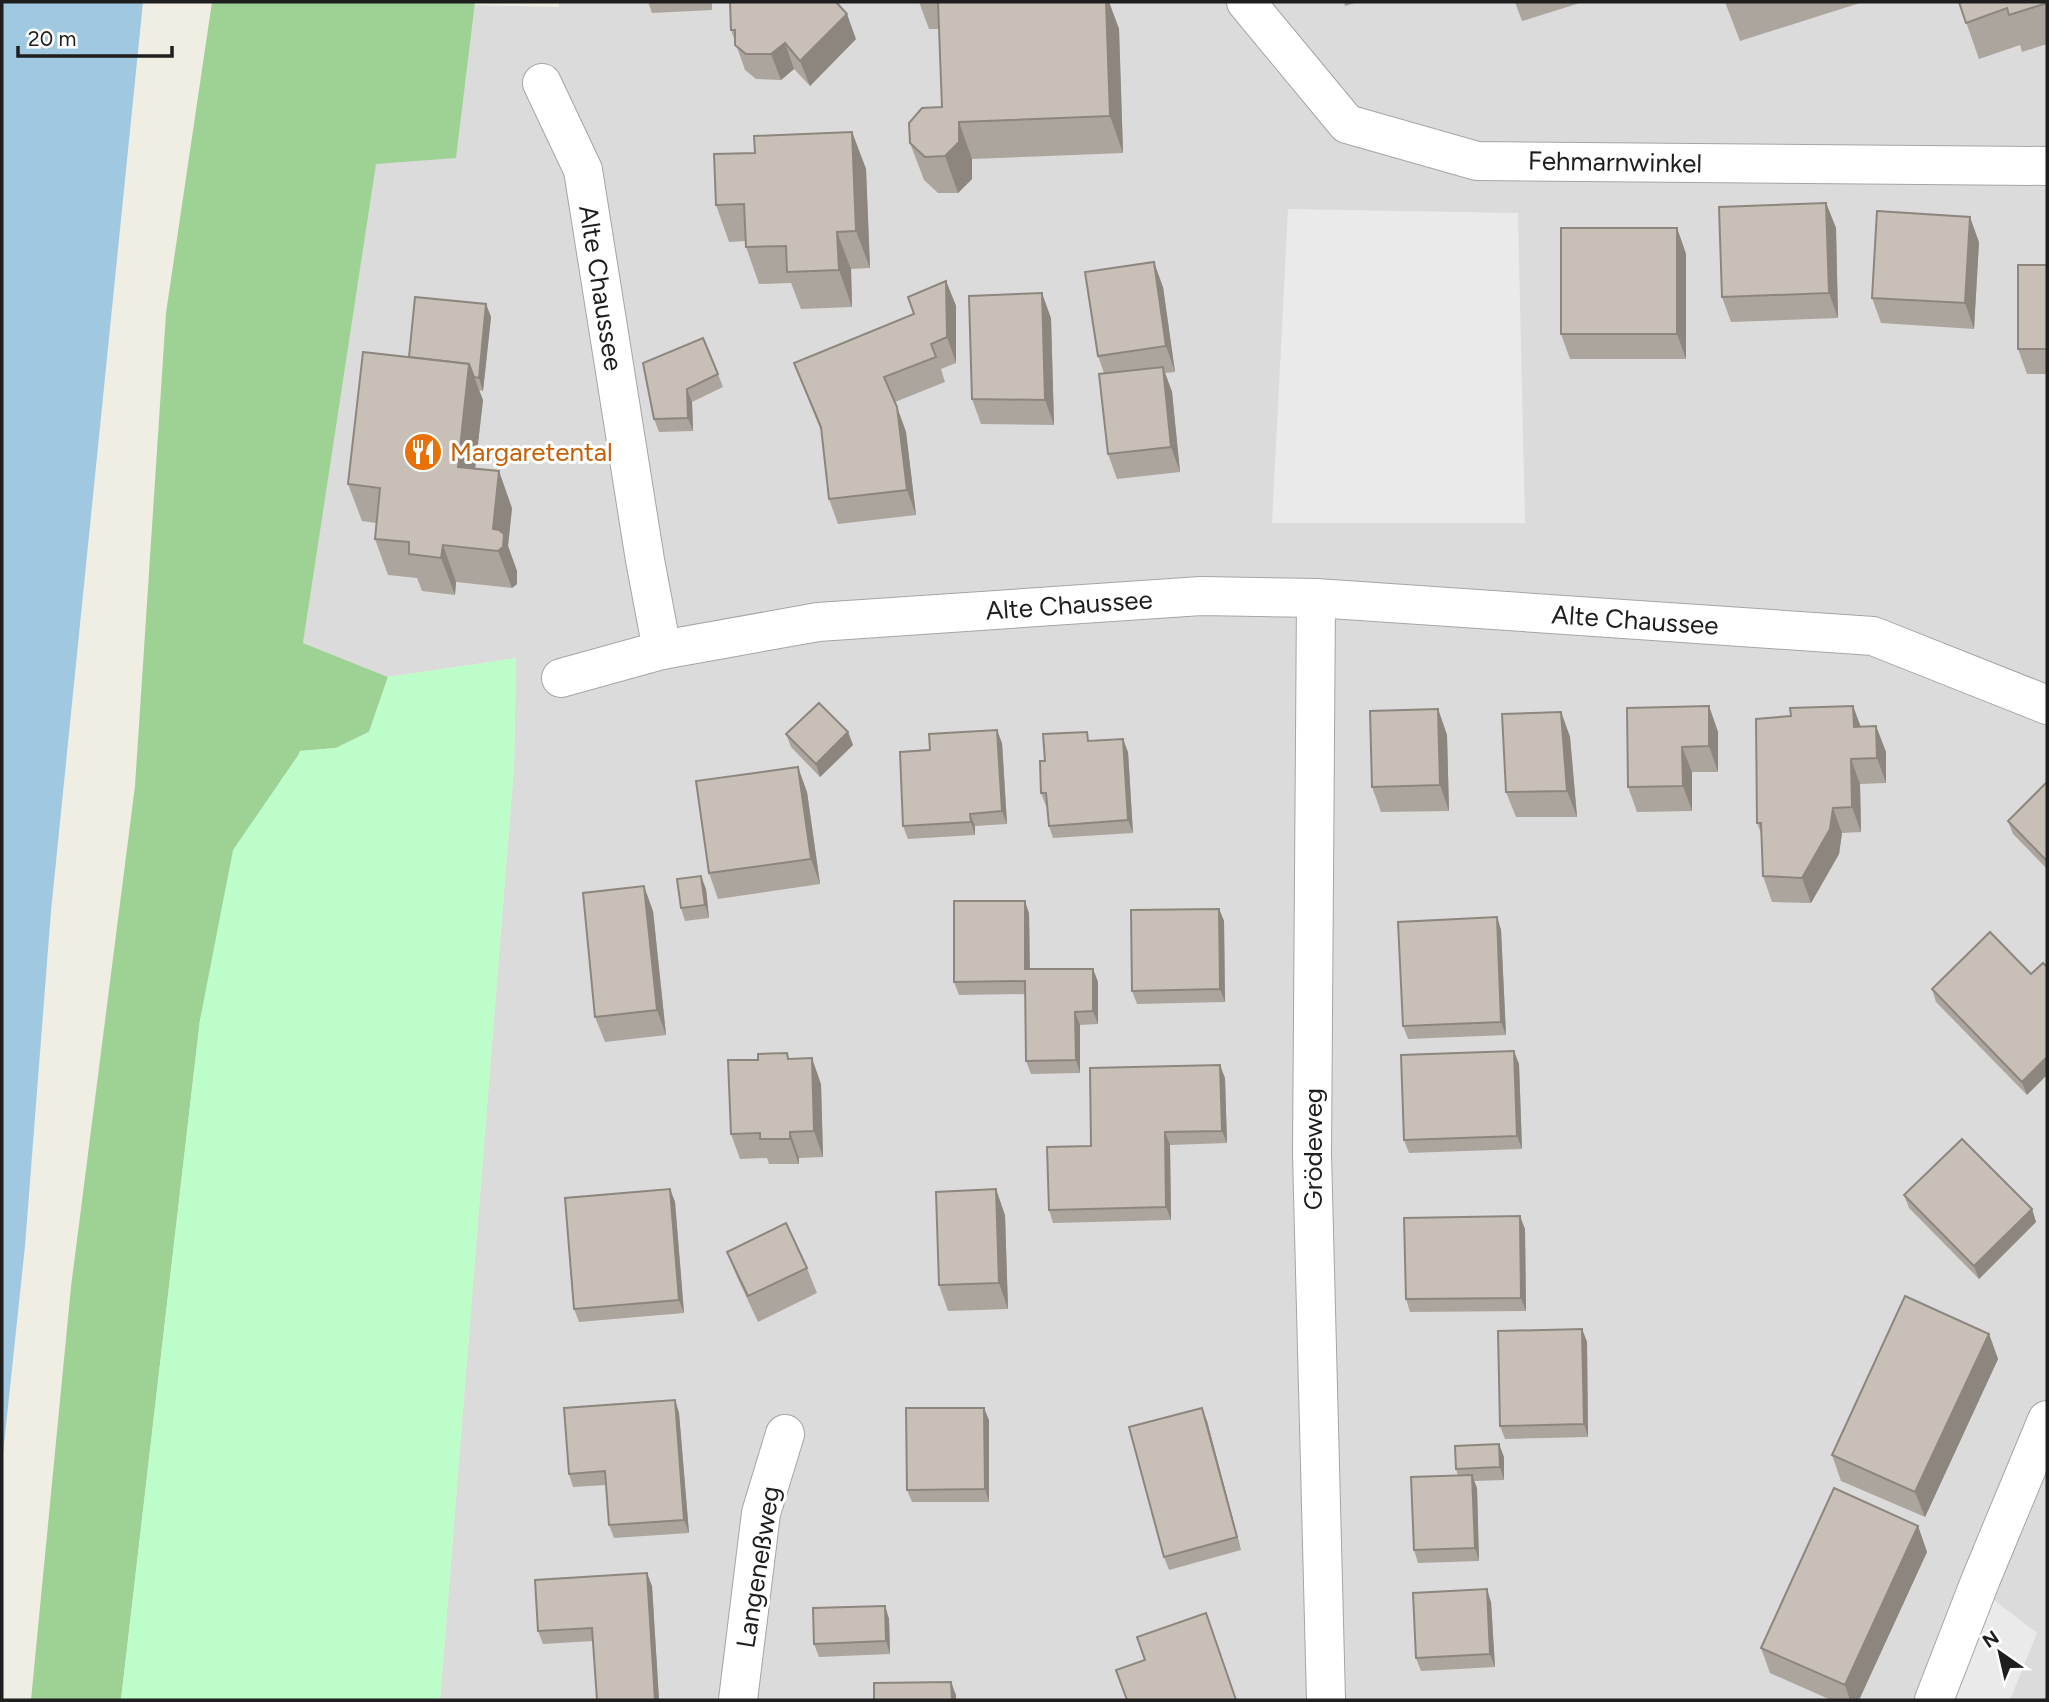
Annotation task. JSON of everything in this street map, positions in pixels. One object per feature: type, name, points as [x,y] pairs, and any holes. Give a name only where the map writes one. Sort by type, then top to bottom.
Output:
[{"type":"street","name":"Fehmarnwinkel","points":[[1246,2],[1347,124],[1477,160],[2047,166]]},
{"type":"street","name":"Alte Chaussee","points":[[542,83],[583,170],[642,547],[662,650],[818,622],[1201,596],[1316,598],[1873,636],[2047,705]]},
{"type":"street","name":"Grödeweg","points":[[1316,598],[1312,1154],[1326,1700]]},
{"type":"street","points":[[561,678],[662,650]]},
{"type":"street","points":[[1934,1700],[2047,1420]]},
{"type":"street","name":"Langeneßweg","points":[[738,1700],[761,1513],[785,1434]]},
{"type":"shaded area","points":[[559,2],[2047,2],[2047,1700],[440,1700],[514,766],[516,658],[388,677],[303,643],[376,157],[471,5],[559,7]]},
{"type":"shaded area","points":[[1288,209],[1518,213],[1525,523],[1272,523]]},
{"type":"shaded area","points":[[1994,1600],[2037,1633],[2010,1700],[1952,1700]]},
{"type":"green space","points":[[212,2],[475,2],[456,158],[376,164],[303,643],[388,677],[369,732],[336,748],[300,751],[200,1020],[121,1700],[31,1700],[71,1287],[135,786],[166,313]]},
{"type":"green space","points":[[516,658],[514,766],[440,1700],[121,1700],[200,1020],[233,850],[301,751],[336,748],[369,732],[388,677]]},
{"type":"water","points":[[2,2],[143,2],[51,911],[25,1246],[2,1463]]},
{"type":"building","points":[[730,2],[836,2],[847,14],[800,61],[785,43],[771,54],[746,54],[735,45],[735,30],[731,30]]},
{"type":"building","points":[[938,2],[1106,2],[1110,116],[959,122],[959,142],[945,156],[925,157],[910,143],[909,123],[922,108],[942,107]]},
{"type":"building","points":[[1959,2],[2047,3],[2009,15],[2007,8],[1966,23]]},
{"type":"building","points":[[852,132],[856,231],[837,232],[839,270],[787,272],[786,246],[746,247],[744,204],[716,205],[714,154],[755,153],[754,136]]},
{"type":"building","points":[[1826,203],[1829,293],[1722,297],[1719,207]]},
{"type":"building","points":[[1877,211],[1970,217],[1965,303],[1872,298]]},
{"type":"building","points":[[1561,228],[1677,228],[1677,334],[1561,334]]},
{"type":"building","points":[[1154,262],[1166,346],[1098,356],[1085,272]]},
{"type":"building","points":[[2018,265],[2047,265],[2047,349],[2018,349]]},
{"type":"building","points":[[946,281],[947,337],[931,344],[936,357],[884,377],[897,407],[907,490],[829,499],[821,427],[794,363],[914,314],[908,297]]},
{"type":"building","points":[[1042,293],[1045,400],[972,399],[969,296]]},
{"type":"building","points":[[415,297],[486,304],[479,378],[474,377],[469,364],[409,357]]},
{"type":"building","points":[[703,338],[718,374],[687,389],[688,418],[654,419],[643,363]]},
{"type":"building","name":"Margaretental","points":[[363,352],[469,364],[458,467],[499,471],[493,529],[504,534],[503,547],[498,551],[443,545],[441,558],[409,554],[409,542],[375,539],[380,488],[348,484]]},
{"type":"building","points":[[1163,367],[1171,447],[1108,454],[1099,374]]},
{"type":"building","points":[[819,703],[848,732],[816,764],[786,734]]},
{"type":"building","points":[[1709,706],[1709,746],[1682,747],[1683,786],[1628,787],[1627,708]]},
{"type":"building","points":[[1853,706],[1854,727],[1876,726],[1877,758],[1851,759],[1852,807],[1833,808],[1830,829],[1802,878],[1763,876],[1761,823],[1757,823],[1756,719],[1791,716],[1790,708]]},
{"type":"building","points":[[1438,709],[1440,785],[1372,787],[1370,711]]},
{"type":"building","points":[[1561,712],[1567,791],[1506,792],[1502,714]]},
{"type":"building","points":[[997,730],[1002,811],[970,814],[971,822],[903,826],[900,752],[930,750],[929,734]]},
{"type":"building","points":[[1087,732],[1088,741],[1123,739],[1128,820],[1049,826],[1046,793],[1041,793],[1040,761],[1045,761],[1043,734]]},
{"type":"building","points":[[798,767],[811,859],[709,873],[696,781]]},
{"type":"building","points":[[2047,782],[2047,861],[2008,821]]},
{"type":"building","points":[[701,876],[705,905],[681,908],[677,879]]},
{"type":"building","points":[[644,886],[657,1010],[595,1017],[583,893]]},
{"type":"building","points":[[954,901],[1025,901],[1025,969],[1093,969],[1093,1011],[1075,1012],[1076,1060],[1026,1061],[1025,981],[954,982]]},
{"type":"building","points":[[1219,909],[1220,989],[1132,991],[1131,910]]},
{"type":"building","points":[[1497,917],[1501,1022],[1403,1026],[1398,922]]},
{"type":"building","points":[[1990,932],[2031,974],[2043,963],[2047,967],[2047,1057],[2022,1082],[1932,989]]},
{"type":"building","points":[[1514,1051],[1517,1136],[1404,1140],[1401,1055]]},
{"type":"building","points":[[787,1053],[788,1059],[812,1058],[814,1131],[790,1132],[790,1139],[760,1139],[760,1133],[731,1134],[728,1060],[758,1060],[758,1054]]},
{"type":"building","points":[[1220,1065],[1222,1131],[1165,1132],[1166,1207],[1049,1210],[1047,1147],[1091,1146],[1090,1068]]},
{"type":"building","points":[[1962,1139],[2032,1209],[1974,1266],[1904,1195]]},
{"type":"building","points":[[670,1189],[679,1300],[574,1309],[565,1198]]},
{"type":"building","points":[[996,1189],[999,1283],[939,1285],[936,1192]]},
{"type":"building","points":[[1520,1216],[1521,1298],[1406,1299],[1404,1218]]},
{"type":"building","points":[[786,1223],[807,1268],[748,1296],[727,1252]]},
{"type":"building","points":[[1905,1296],[1989,1334],[1915,1492],[1832,1455]]},
{"type":"building","points":[[1582,1329],[1584,1424],[1500,1426],[1498,1331]]},
{"type":"building","points":[[675,1400],[684,1520],[609,1525],[605,1471],[569,1474],[564,1408]]},
{"type":"building","points":[[906,1408],[984,1408],[985,1489],[907,1490]]},
{"type":"building","points":[[1202,1408],[1237,1537],[1164,1557],[1129,1427]]},
{"type":"building","points":[[1499,1444],[1500,1467],[1456,1469],[1455,1446]]},
{"type":"building","points":[[1472,1475],[1475,1548],[1414,1550],[1411,1477]]},
{"type":"building","points":[[1834,1488],[1918,1526],[1845,1685],[1761,1648]]},
{"type":"building","points":[[647,1573],[655,1700],[597,1700],[592,1628],[538,1631],[535,1580]]},
{"type":"building","points":[[1487,1589],[1490,1654],[1416,1658],[1413,1593]]},
{"type":"building","points":[[885,1606],[886,1641],[814,1644],[813,1608]]},
{"type":"building","points":[[1206,1613],[1236,1700],[1127,1700],[1116,1670],[1145,1660],[1137,1637]]},
{"type":"building","points":[[951,1682],[952,1700],[874,1700],[874,1683]]},
{"type":"place","name":"Margaretental","points":[[423,452]]}]
